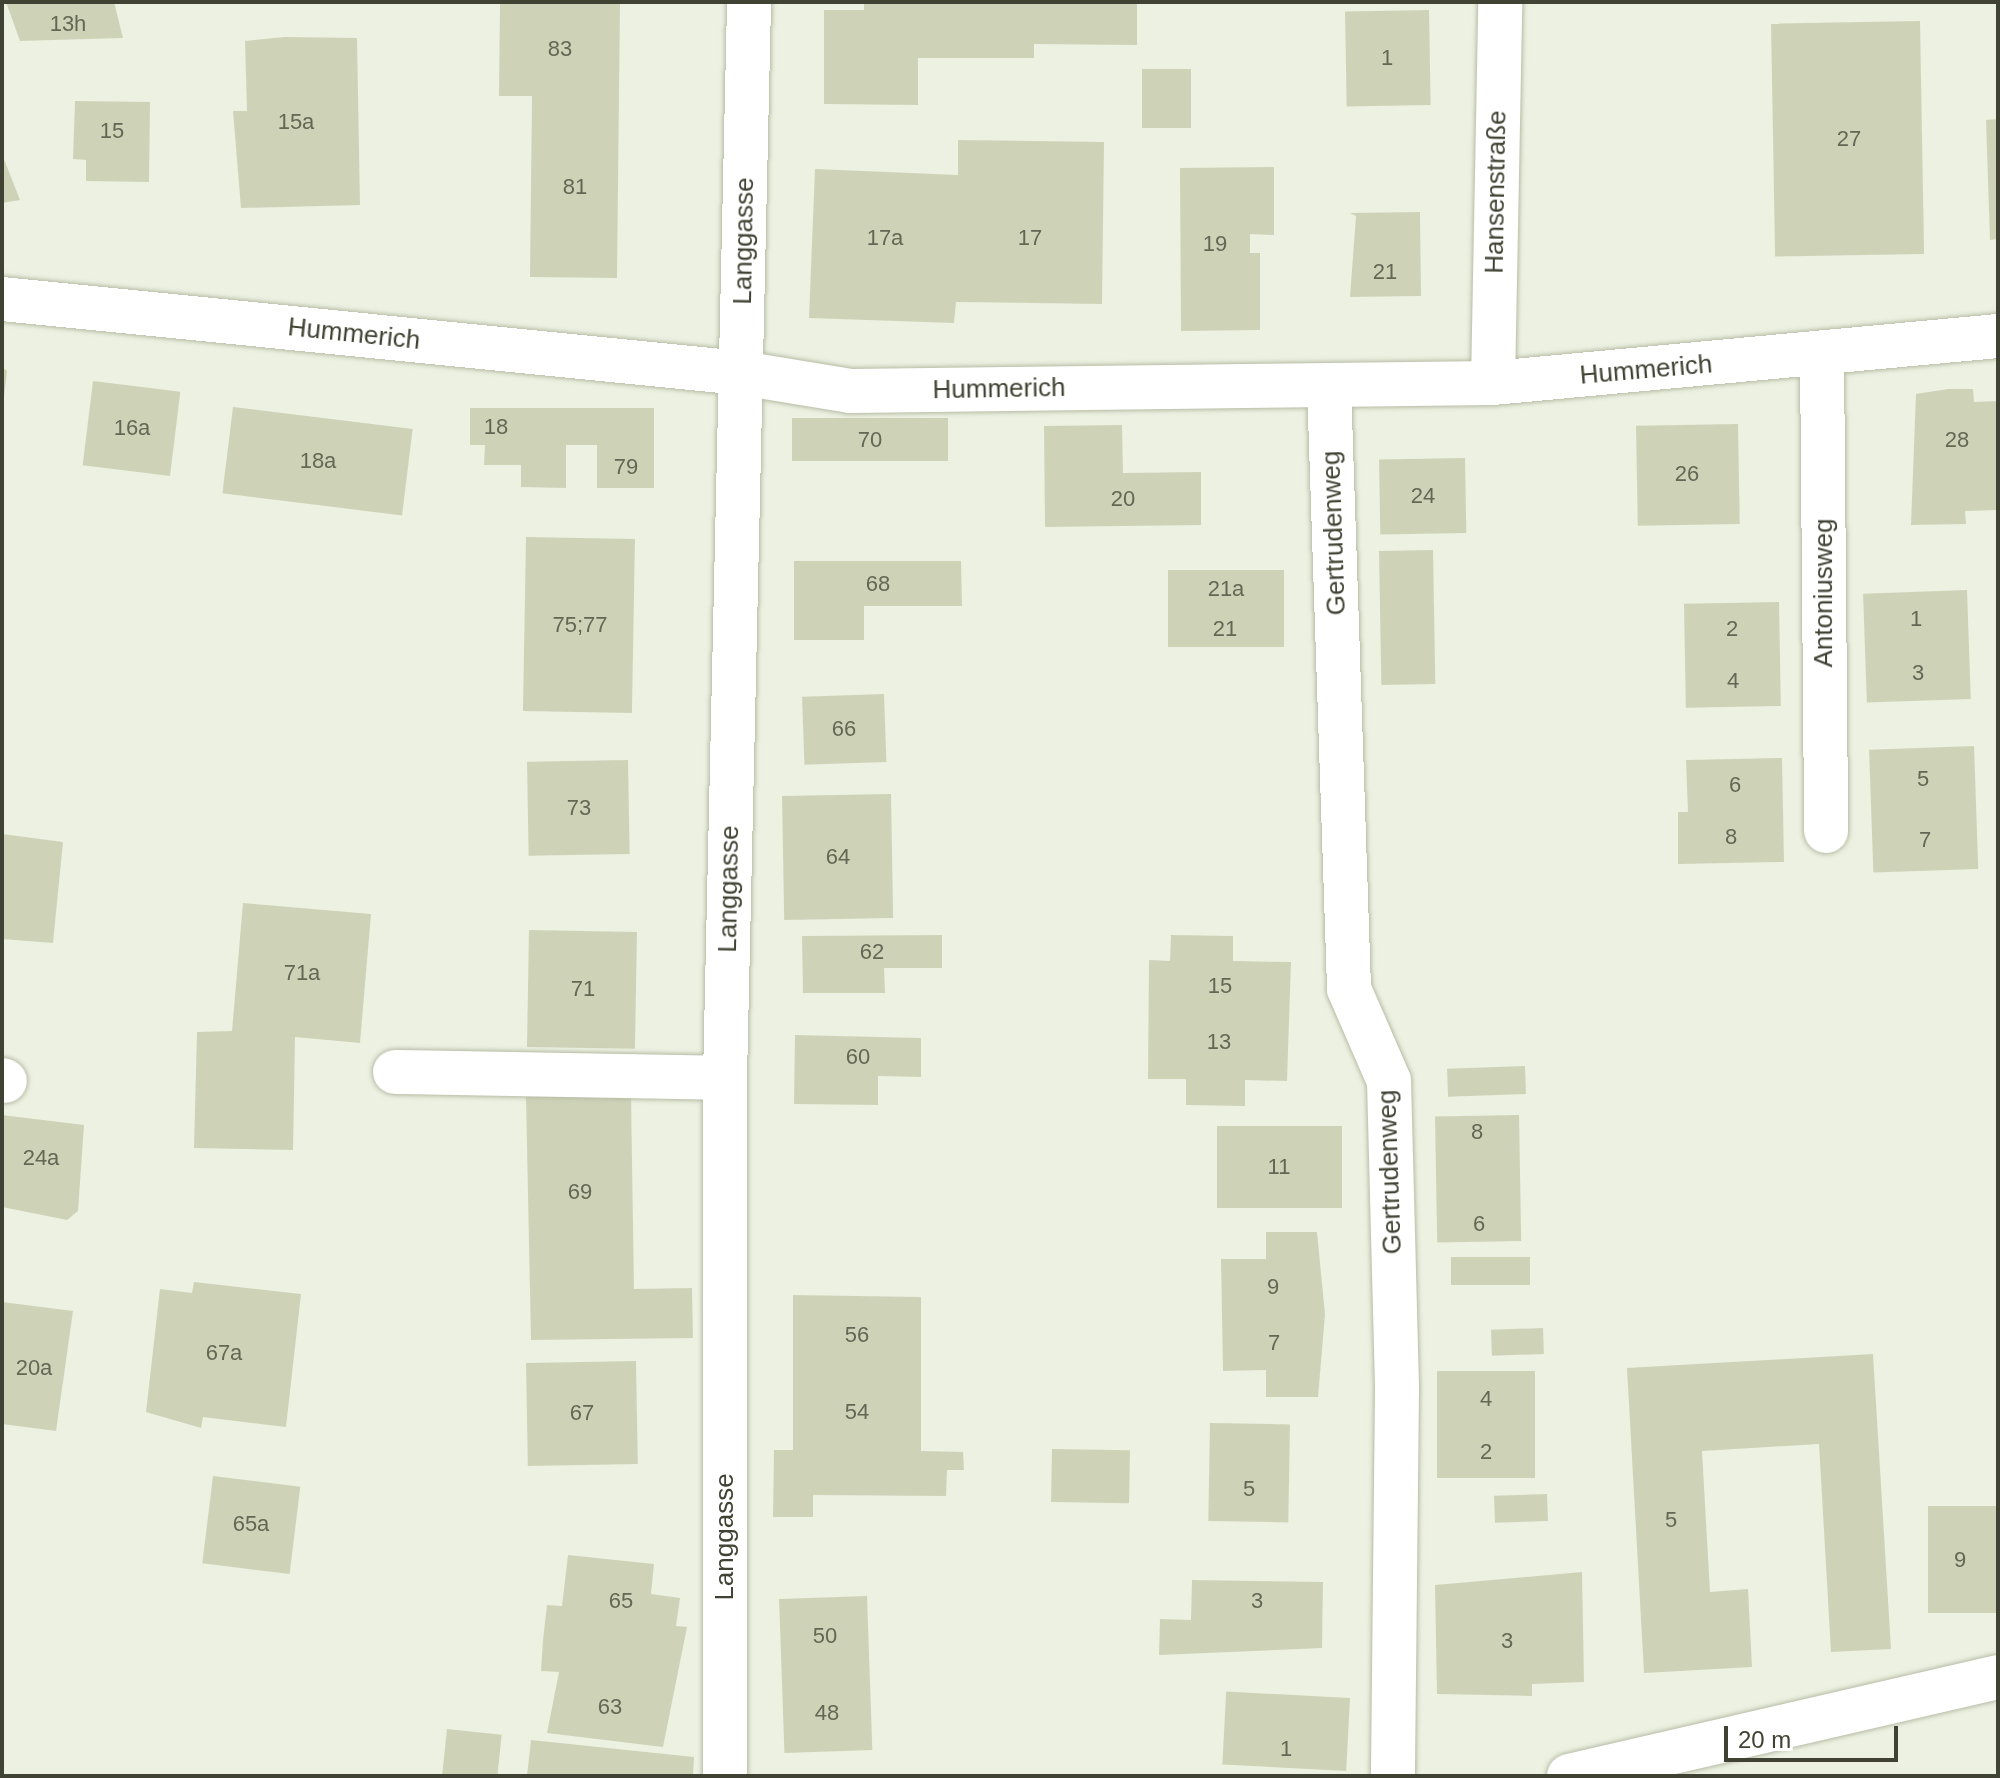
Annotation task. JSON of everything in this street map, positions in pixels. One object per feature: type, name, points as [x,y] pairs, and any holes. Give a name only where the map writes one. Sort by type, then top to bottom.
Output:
[{"type":"street","name":"Langgasse","points":[[725,1776],[725,1078],[749,2]]},
{"type":"street","name":"Hansenstraße","points":[[1493,383],[1500,2]]},
{"type":"street","name":"Hummerich","points":[[2,299],[741,373],[851,391],[1493,383],[1822,355],[1998,336]]},
{"type":"street","name":"Antoniusweg","points":[[1822,355],[1826,831]]},
{"type":"street","name":"Gertrudenweg","points":[[1329,385],[1349,989],[1389,1081],[1397,1389],[1393,1776]]},
{"type":"street","points":[[395,1072],[725,1078]]},
{"type":"street","points":[[1569,1776],[1998,1677]]},
{"type":"building","points":[[6,2],[114,2],[123,38],[20,41]]},
{"type":"building","points":[[500,2],[620,2],[617,278],[530,277],[532,96],[499,96]]},
{"type":"building","points":[[864,2],[1137,2],[1137,45],[1034,44],[1034,58],[918,58],[918,105],[824,104],[824,10],[864,10]]},
{"type":"building","points":[[1429,10],[1431,105],[1347,106],[1345,11]]},
{"type":"building","points":[[1920,21],[1924,254],[1775,257],[1771,24]]},
{"type":"building","points":[[285,37],[357,38],[360,205],[241,208],[233,111],[247,111],[245,41]]},
{"type":"building","points":[[1142,69],[1191,69],[1191,128],[1142,128]]},
{"type":"building","points":[[75,101],[150,102],[149,182],[86,181],[86,160],[73,159]]},
{"type":"building","points":[[1998,119],[1998,239],[1990,240],[1986,120]]},
{"type":"building","points":[[958,140],[1104,142],[1102,304],[956,302],[954,323],[809,318],[815,169],[958,175]]},
{"type":"building","points":[[2,154],[20,200],[2,203]]},
{"type":"building","points":[[1274,167],[1274,235],[1250,234],[1250,253],[1260,253],[1260,330],[1181,331],[1180,168]]},
{"type":"building","points":[[1420,212],[1421,296],[1350,297],[1356,216],[1350,213]]},
{"type":"building","points":[[2,367],[7,371],[4,397],[2,397]]},
{"type":"building","points":[[93,381],[180,392],[170,476],[83,465]]},
{"type":"building","points":[[1973,389],[1974,402],[1998,401],[1998,510],[1965,511],[1966,524],[1911,525],[1916,394]]},
{"type":"building","points":[[233,407],[413,429],[402,515],[222,493]]},
{"type":"building","points":[[470,408],[654,408],[654,488],[597,488],[597,445],[566,445],[566,488],[521,487],[521,465],[484,465],[485,445],[470,445]]},
{"type":"building","points":[[792,418],[948,418],[948,461],[792,461]]},
{"type":"building","points":[[1738,424],[1740,524],[1638,526],[1636,426]]},
{"type":"building","points":[[1122,425],[1123,473],[1201,472],[1201,525],[1045,527],[1044,426]]},
{"type":"building","points":[[1465,458],[1466,533],[1380,534],[1379,460]]},
{"type":"building","points":[[526,537],[635,539],[632,713],[523,711]]},
{"type":"building","points":[[1433,550],[1435,684],[1381,685],[1379,551]]},
{"type":"building","points":[[794,561],[961,561],[962,606],[864,606],[864,640],[794,640]]},
{"type":"building","points":[[1168,570],[1284,570],[1284,647],[1168,647]]},
{"type":"building","points":[[1967,590],[1971,699],[1867,703],[1863,594]]},
{"type":"building","points":[[1779,602],[1781,706],[1686,708],[1684,604]]},
{"type":"building","points":[[884,694],[886,762],[804,765],[802,697]]},
{"type":"building","points":[[1974,746],[1978,869],[1873,873],[1869,750]]},
{"type":"building","points":[[1782,758],[1784,862],[1678,864],[1678,812],[1688,812],[1686,760]]},
{"type":"building","points":[[628,760],[630,854],[529,856],[527,762]]},
{"type":"building","points":[[891,794],[893,918],[784,920],[782,796]]},
{"type":"building","points":[[2,834],[63,842],[53,943],[2,939]]},
{"type":"building","points":[[243,903],[371,914],[360,1043],[295,1037],[293,1150],[194,1148],[197,1032],[232,1031]]},
{"type":"building","points":[[529,930],[637,932],[635,1049],[527,1047]]},
{"type":"building","points":[[942,935],[942,968],[884,968],[885,993],[803,993],[802,936]]},
{"type":"building","points":[[1171,935],[1233,936],[1233,961],[1291,962],[1287,1081],[1245,1080],[1245,1106],[1186,1105],[1186,1079],[1148,1079],[1149,960],[1170,961]]},
{"type":"building","points":[[795,1035],[921,1038],[921,1077],[878,1076],[878,1105],[794,1104]]},
{"type":"building","points":[[1525,1066],[1526,1094],[1448,1097],[1447,1069]]},
{"type":"building","points":[[631,1096],[634,1289],[692,1288],[693,1338],[531,1340],[526,1097]]},
{"type":"building","points":[[2,1115],[84,1125],[78,1211],[67,1220],[2,1207]]},
{"type":"building","points":[[1519,1115],[1521,1241],[1437,1242],[1435,1116]]},
{"type":"building","points":[[1217,1126],[1342,1126],[1342,1208],[1217,1208]]},
{"type":"building","points":[[1266,1232],[1317,1232],[1325,1314],[1318,1397],[1266,1397],[1266,1370],[1223,1371],[1221,1259],[1266,1259]]},
{"type":"building","points":[[1451,1257],[1530,1257],[1530,1285],[1451,1285]]},
{"type":"building","points":[[194,1282],[301,1294],[286,1427],[203,1417],[201,1428],[146,1412],[160,1289],[192,1293]]},
{"type":"building","points":[[793,1295],[921,1297],[921,1451],[963,1452],[964,1470],[947,1470],[946,1496],[813,1495],[813,1517],[773,1517],[774,1450],[793,1450]]},
{"type":"building","points":[[2,1302],[73,1311],[56,1431],[2,1424]]},
{"type":"building","points":[[1543,1328],[1544,1354],[1492,1356],[1491,1330]]},
{"type":"building","points":[[1873,1354],[1891,1649],[1831,1652],[1819,1444],[1702,1451],[1710,1592],[1748,1589],[1752,1667],[1644,1673],[1627,1368]]},
{"type":"building","points":[[636,1361],[638,1464],[528,1466],[526,1363]]},
{"type":"building","points":[[1437,1371],[1535,1371],[1535,1478],[1437,1478]]},
{"type":"building","points":[[1210,1423],[1290,1424],[1288,1522],[1208,1521]]},
{"type":"building","points":[[1052,1449],[1130,1450],[1129,1503],[1051,1502]]},
{"type":"building","points":[[213,1476],[300,1487],[290,1574],[202,1563]]},
{"type":"building","points":[[1547,1494],[1548,1521],[1495,1523],[1494,1496]]},
{"type":"building","points":[[1928,1506],[1998,1506],[1998,1613],[1928,1613]]},
{"type":"building","points":[[568,1555],[654,1564],[651,1594],[680,1598],[676,1626],[687,1627],[663,1747],[547,1733],[559,1672],[541,1671],[547,1605],[562,1606]]},
{"type":"building","points":[[1582,1572],[1584,1682],[1532,1684],[1532,1696],[1437,1694],[1435,1585]]},
{"type":"building","points":[[1192,1580],[1323,1582],[1322,1648],[1159,1655],[1160,1619],[1191,1620]]},
{"type":"building","points":[[867,1596],[872,1750],[784,1753],[779,1599]]},
{"type":"building","points":[[1226,1692],[1350,1698],[1346,1771],[1222,1764]]},
{"type":"building","points":[[447,1729],[502,1735],[497,1776],[442,1776]]},
{"type":"building","points":[[531,1740],[694,1757],[693,1776],[527,1776]]}]
